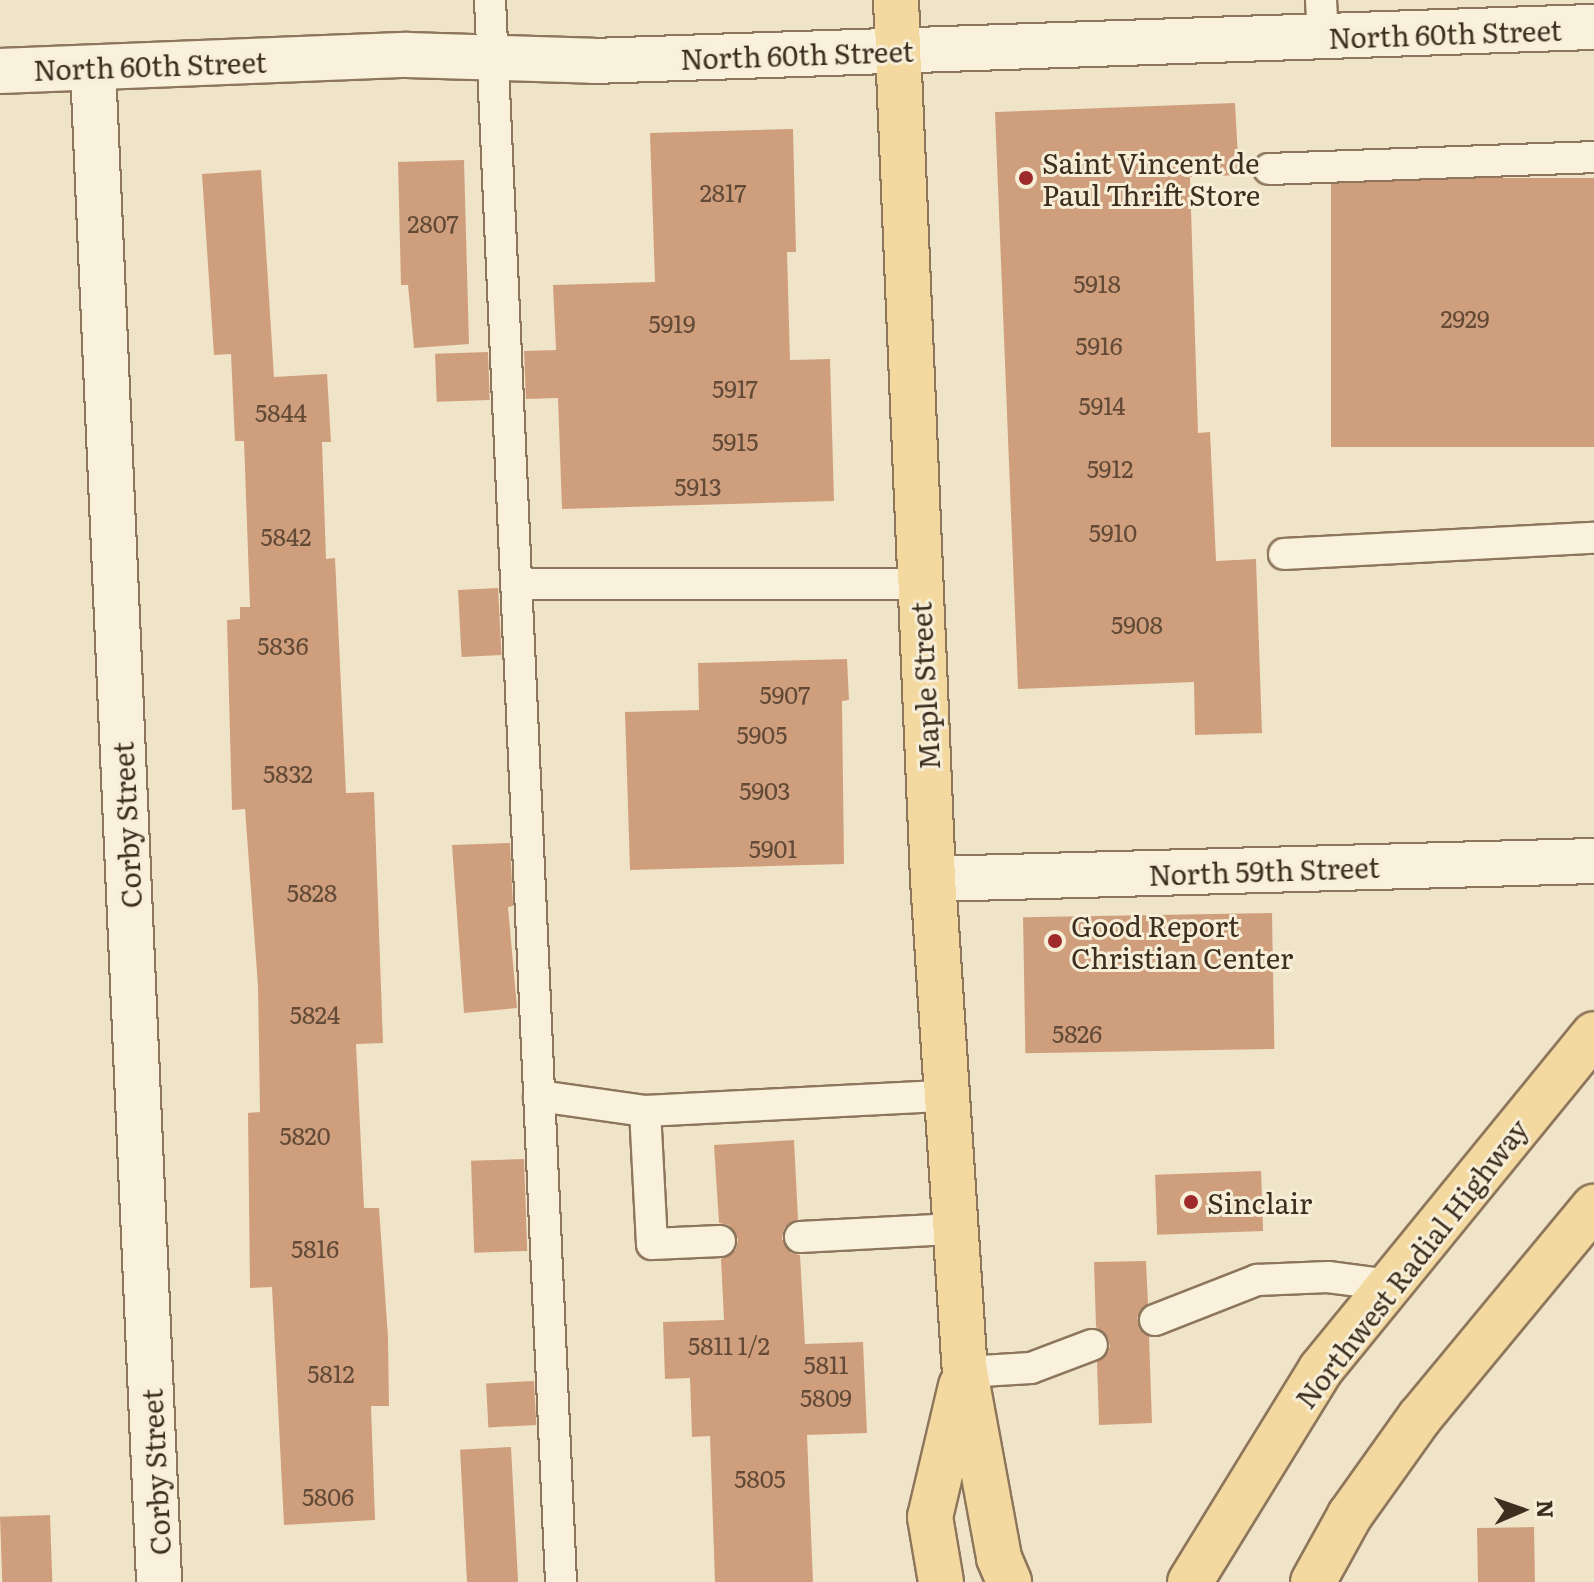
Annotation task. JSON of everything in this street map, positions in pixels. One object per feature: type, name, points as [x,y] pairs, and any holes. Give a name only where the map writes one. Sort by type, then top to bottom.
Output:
[{"type":"main road","name":"Maple Street","points":[[896,0],[919,584],[945,1096],[965,1372],[999,1558],[1009,1582]]},
{"type":"main road","name":"Northwest Radial Highway","points":[[1190,1582],[1321,1369],[1594,1034]]},
{"type":"main road","points":[[1313,1582],[1350,1515],[1420,1417],[1594,1207]]},
{"type":"main road","name":"Maple Street","points":[[941,1582],[930,1517],[965,1372]]},
{"type":"street","name":"North 60th Street","points":[[0,71],[407,55],[593,61],[898,50],[1322,19],[1594,27]]},
{"type":"street","name":"Corby Street","points":[[93,68],[159,1582]]},
{"type":"street","name":"North 59th Street","points":[[933,879],[1594,861]]},
{"type":"lane","points":[[490,0],[561,1582]]},
{"type":"lane","points":[[1269,169],[1594,157]]},
{"type":"lane","points":[[1284,554],[1594,538]]},
{"type":"lane","points":[[516,584],[919,584]]},
{"type":"lane","points":[[539,1096],[645,1111],[945,1096]]},
{"type":"lane","points":[[645,1111],[652,1244],[720,1241]]},
{"type":"lane","points":[[800,1237],[955,1229]]},
{"type":"lane","points":[[1155,1320],[1257,1280],[1328,1277],[1390,1285]]},
{"type":"lane","points":[[965,1372],[1031,1368],[1092,1345]]},
{"type":"building","points":[[1235,103],[1239,175],[1190,177],[1198,433],[1210,432],[1216,561],[1256,559],[1262,733],[1195,735],[1194,682],[1018,689],[995,112]]},
{"type":"building","points":[[793,129],[796,252],[787,252],[790,360],[830,359],[834,501],[562,509],[558,398],[526,399],[524,351],[556,350],[553,285],[655,282],[650,133]]},
{"type":"building","points":[[464,160],[469,344],[414,348],[408,285],[401,285],[398,162]]},
{"type":"building","points":[[261,170],[274,377],[327,374],[331,442],[322,442],[326,559],[335,558],[346,793],[374,792],[383,1043],[356,1044],[364,1208],[379,1208],[388,1337],[389,1406],[371,1406],[375,1520],[284,1525],[272,1287],[250,1288],[248,1113],[260,1112],[258,986],[245,809],[232,810],[227,620],[240,619],[240,607],[250,607],[244,441],[235,441],[231,354],[214,355],[202,174]]},
{"type":"building","points":[[1331,178],[1594,178],[1594,447],[1331,447]]},
{"type":"building","points":[[488,352],[490,400],[437,402],[435,354]]},
{"type":"building","points":[[498,588],[502,655],[462,657],[458,590]]},
{"type":"building","points":[[847,659],[849,700],[842,701],[844,864],[630,870],[625,712],[699,710],[698,663]]},
{"type":"building","points":[[510,843],[513,906],[508,907],[517,1008],[464,1013],[452,845]]},
{"type":"building","points":[[1272,913],[1274,1049],[1025,1053],[1023,917]]},
{"type":"building","points":[[794,1140],[798,1219],[784,1228],[782,1239],[791,1253],[800,1255],[805,1344],[863,1342],[867,1433],[807,1435],[813,1582],[715,1582],[710,1436],[692,1437],[690,1378],[665,1379],[663,1322],[724,1320],[721,1259],[736,1250],[738,1239],[729,1225],[719,1223],[714,1145]]},
{"type":"building","points":[[524,1159],[527,1251],[474,1253],[471,1161]]},
{"type":"building","points":[[1261,1171],[1263,1231],[1157,1235],[1155,1175]]},
{"type":"building","points":[[1146,1261],[1148,1304],[1137,1318],[1149,1336],[1152,1423],[1099,1425],[1097,1362],[1110,1347],[1108,1338],[1096,1327],[1094,1262]]},
{"type":"building","points":[[534,1381],[536,1425],[488,1427],[486,1384]]},
{"type":"building","points":[[511,1447],[518,1582],[467,1582],[460,1450]]},
{"type":"building","points":[[50,1515],[52,1582],[2,1582],[0,1517]]},
{"type":"building","points":[[1534,1527],[1535,1582],[1478,1582],[1477,1528]]},
{"type":"place","name":"Saint Vincent de Paul Thrift Store","points":[[1026,178]]},
{"type":"place","name":"Good Report Christian Center","points":[[1055,941]]},
{"type":"place","name":"Sinclair","points":[[1191,1202]]}]
